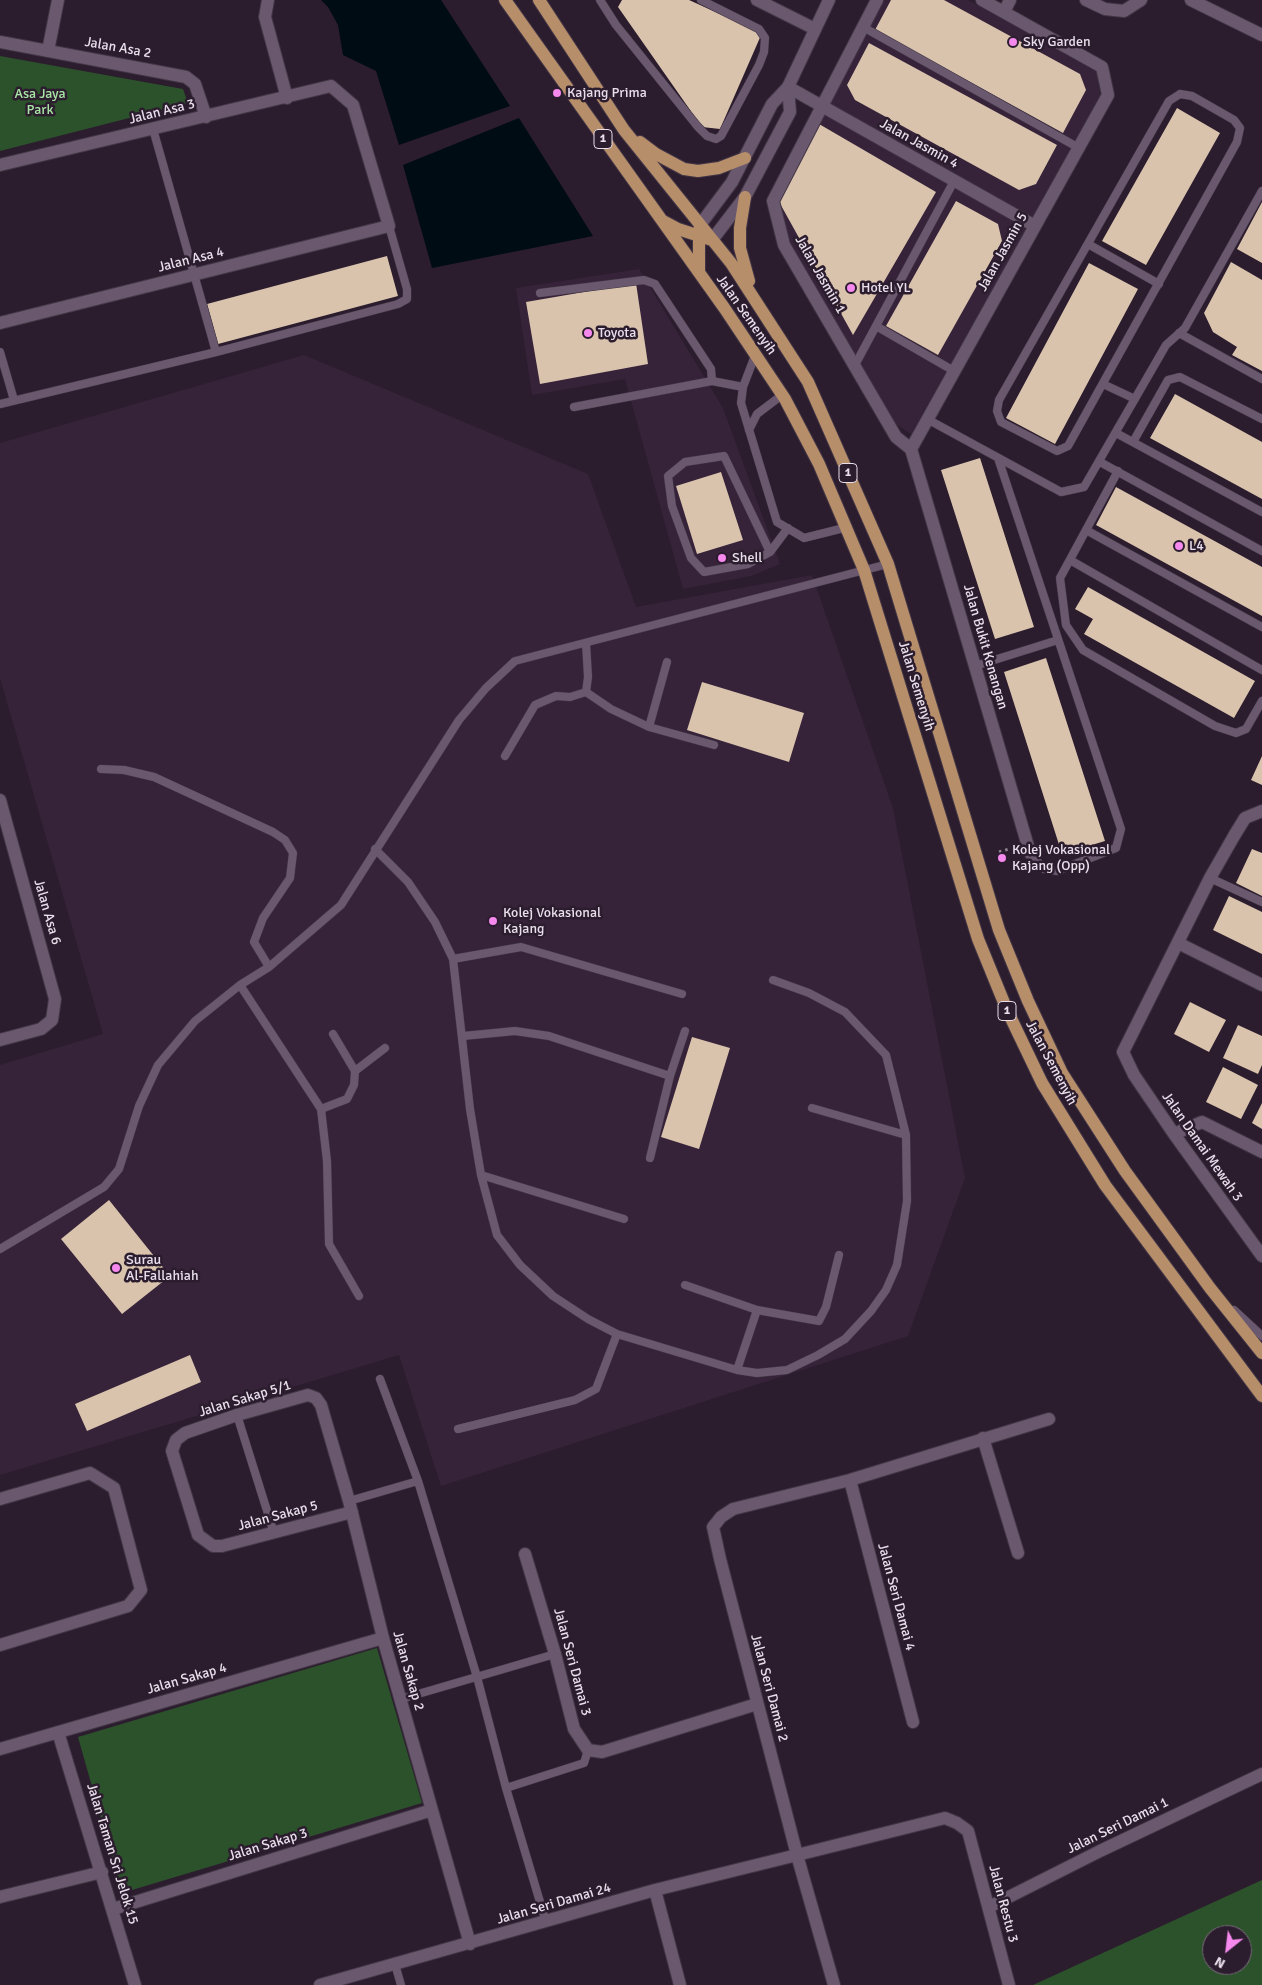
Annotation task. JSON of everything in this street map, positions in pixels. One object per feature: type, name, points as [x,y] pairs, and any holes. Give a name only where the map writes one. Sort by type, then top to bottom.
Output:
[{"type":"main road","name":"Jalan Semenyih","points":[[506,0],[658,218],[756,353],[819,464],[848,527],[864,570],[978,939],[1007,1010],[1034,1067],[1105,1185],[1262,1396]]},
{"type":"main road","name":"Jalan Semenyih","points":[[539,0],[624,130],[699,231],[712,240],[732,263],[808,382],[888,564],[999,930],[1028,1001],[1062,1073],[1125,1172],[1210,1288],[1262,1353]]},
{"type":"main road","points":[[624,130],[656,154],[684,169],[698,171],[719,168],[745,158]]},
{"type":"main road","points":[[745,198],[740,228],[740,248],[744,268],[760,308]]},
{"type":"main road","points":[[658,218],[699,231],[699,275]]},
{"type":"street","points":[[48,51],[58,0]]},
{"type":"street","points":[[268,0],[265,17],[287,98]]},
{"type":"street","points":[[699,231],[732,182],[772,104],[788,87],[829,0]]},
{"type":"street","name":"Jalan Jasmin 1","points":[[877,0],[773,201],[784,245],[896,437],[911,449]]},
{"type":"street","points":[[982,0],[1004,12],[1010,0]]},
{"type":"street","points":[[1086,0],[1105,9],[1124,11],[1141,0]]},
{"type":"street","points":[[1191,0],[1262,35]]},
{"type":"street","points":[[761,1],[815,29]]},
{"type":"street","name":"Jalan Jasmin 5","points":[[911,449],[1108,95],[1102,67],[1004,12]]},
{"type":"street","name":"Jalan Asa 2","points":[[0,42],[186,77],[196,84],[206,116]]},
{"type":"street","name":"Jalan Asa 3","points":[[0,165],[331,86],[354,105],[389,226]]},
{"type":"street","points":[[712,240],[745,198],[790,112],[788,87]]},
{"type":"street","name":"Jalan Jasmin 4","points":[[788,87],[1035,226]]},
{"type":"street","name":"Jalan Asa 4","points":[[0,322],[194,276],[389,226]]},
{"type":"street","name":"Jalan Bukit Kenangan","points":[[911,449],[1030,853]]},
{"type":"street","name":"Jalan Asa 6","points":[[0,800],[4,832],[55,999],[52,1020],[42,1029],[0,1040]]},
{"type":"street","points":[[1262,811],[1244,818],[1210,878],[1178,943],[1262,985]]},
{"type":"street","name":"Jalan Damai Mewah 3","points":[[1178,943],[1123,1052],[1134,1075],[1174,1134],[1262,1256]]},
{"type":"street","points":[[1174,1134],[1202,1122],[1262,1152]]},
{"type":"street","name":"Jalan Sakap 5/1","points":[[212,1546],[198,1535],[172,1451],[176,1440],[185,1433],[237,1415],[308,1395],[316,1398],[321,1405]]},
{"type":"street","name":"Jalan Sakap 2","points":[[321,1405],[350,1507],[383,1638],[470,1944]]},
{"type":"street","points":[[850,1480],[1049,1419]]},
{"type":"street","points":[[983,1438],[1018,1553]]},
{"type":"street","points":[[0,1499],[90,1473],[114,1488],[141,1590],[128,1606],[0,1644]]},
{"type":"street","name":"Jalan Seri Damai 2","points":[[834,1985],[757,1704],[713,1527],[721,1516],[733,1509],[850,1480]]},
{"type":"street","name":"Jalan Seri Damai 4","points":[[850,1480],[913,1722]]},
{"type":"street","name":"Jalan Sakap 5","points":[[212,1546],[222,1546],[274,1532],[350,1507]]},
{"type":"street","name":"Jalan Seri Damai 3","points":[[525,1554],[555,1654],[574,1729],[588,1750]]},
{"type":"street","name":"Jalan Sakap 4","points":[[0,1749],[383,1638]]},
{"type":"street","points":[[588,1750],[602,1752],[757,1704]]},
{"type":"street","name":"Jalan Taman Sri Jelok 15","points":[[58,1732],[114,1909],[135,1985]]},
{"type":"street","name":"Jalan Seri Damai 1","points":[[989,1907],[1100,1851],[1262,1774]]},
{"type":"street","name":"Jalan Sakap 3","points":[[114,1909],[432,1810]]},
{"type":"street","name":"Jalan Seri Damai 24","points":[[320,1985],[655,1890],[945,1818],[957,1823],[968,1831]]},
{"type":"street","name":"Jalan Restu 3","points":[[968,1831],[1009,1985]]},
{"type":"street","points":[[0,1897],[102,1872]]},
{"type":"street","points":[[655,1890],[680,1985]]},
{"type":"lane","points":[[600,0],[616,26],[698,127],[707,136],[716,139],[721,136],[759,65],[764,52],[765,38],[759,29],[700,0]]},
{"type":"lane","points":[[863,27],[1079,148]]},
{"type":"lane","points":[[1180,94],[1192,96],[1234,120],[1240,128],[1236,142],[1068,446],[1057,451],[1001,422],[997,411],[999,400],[1088,244],[1169,100],[1180,94]]},
{"type":"lane","points":[[153,129],[216,352]]},
{"type":"lane","points":[[855,365],[954,181]]},
{"type":"lane","points":[[927,419],[1061,492],[1084,487],[1166,345],[1186,328],[1262,191]]},
{"type":"lane","points":[[0,404],[216,352],[398,304],[408,299],[408,289],[389,226]]},
{"type":"lane","points":[[1088,244],[1159,284]]},
{"type":"lane","points":[[540,293],[644,280],[655,284],[711,369],[712,381]]},
{"type":"lane","points":[[876,326],[954,371]]},
{"type":"lane","points":[[1179,333],[1262,379]]},
{"type":"lane","points":[[0,352],[14,400]]},
{"type":"lane","points":[[756,353],[743,387],[741,403],[777,522],[804,538],[848,527]]},
{"type":"lane","points":[[1133,442],[1168,380],[1180,377],[1262,418]]},
{"type":"lane","points":[[574,406],[712,381],[743,387]]},
{"type":"lane","points":[[1103,384],[1135,399]]},
{"type":"lane","points":[[750,430],[757,414],[782,396]]},
{"type":"lane","points":[[1116,433],[1262,512]]},
{"type":"lane","points":[[770,552],[724,456],[685,462],[668,476],[672,506],[691,558],[704,572],[748,564],[770,552],[788,528]]},
{"type":"lane","points":[[998,458],[1120,829],[1116,848],[1057,871],[1044,869],[1030,853]]},
{"type":"lane","points":[[1100,462],[1262,551]]},
{"type":"lane","points":[[1118,471],[1060,578],[1066,625],[1083,650],[1215,726],[1236,733],[1246,729],[1262,701]]},
{"type":"lane","points":[[1086,530],[1262,627]]},
{"type":"lane","points":[[1070,560],[1262,670]]},
{"type":"lane","points":[[0,1249],[104,1186],[119,1169],[139,1106],[158,1065],[195,1022],[240,985],[268,967],[341,905],[459,720],[486,688],[515,661],[888,564]]},
{"type":"lane","points":[[975,666],[1058,640]]},
{"type":"lane","points":[[586,643],[588,677],[586,692]]},
{"type":"lane","points":[[650,727],[667,662]]},
{"type":"lane","points":[[586,692],[611,709],[650,727],[714,745]]},
{"type":"lane","points":[[505,756],[536,705],[556,696],[570,697],[586,692]]},
{"type":"lane","points":[[101,769],[124,770],[154,777],[273,832],[285,840],[293,853],[290,878],[263,918],[254,942],[268,967]]},
{"type":"lane","points":[[375,849],[408,882],[435,922],[453,959],[470,1109],[481,1175],[497,1234],[520,1265],[553,1296],[588,1319],[616,1334],[737,1370],[756,1373],[787,1370],[818,1355],[845,1339],[876,1304],[886,1290],[897,1265],[907,1201],[906,1135],[886,1055],[845,1012],[809,993],[773,980]]},
{"type":"lane","points":[[1210,878],[1262,902]]},
{"type":"lane","points":[[453,959],[521,947],[682,994]]},
{"type":"lane","points":[[240,985],[322,1109],[327,1161],[329,1244],[359,1296]]},
{"type":"lane","points":[[463,1036],[515,1031],[549,1036],[670,1076]]},
{"type":"lane","points":[[650,1158],[670,1076],[685,1031]]},
{"type":"lane","points":[[322,1109],[347,1099],[354,1085],[355,1071],[333,1034]]},
{"type":"lane","points":[[355,1071],[385,1048]]},
{"type":"lane","points":[[812,1108],[906,1135]]},
{"type":"lane","points":[[481,1175],[624,1219]]},
{"type":"lane","points":[[685,1286],[757,1310],[819,1321],[826,1307],[839,1255]]},
{"type":"lane","points":[[1210,1288],[1262,1336]]},
{"type":"lane","points":[[737,1370],[757,1310]]},
{"type":"lane","points":[[458,1429],[575,1400],[596,1389],[616,1334]]},
{"type":"lane","points":[[380,1379],[418,1481],[477,1677],[506,1788],[546,1922]]},
{"type":"lane","points":[[237,1415],[274,1532]]},
{"type":"lane","points":[[350,1507],[418,1481]]},
{"type":"lane","points":[[401,1699],[555,1654]]},
{"type":"lane","points":[[506,1788],[584,1763],[588,1750]]},
{"type":"lane","points":[[395,1964],[401,1985]]},
{"type":"shaded area","points":[[321,0],[441,0],[510,106],[399,145],[376,71],[343,55],[338,25],[328,7]]},
{"type":"shaded area","points":[[883,0],[968,0],[1097,72],[1100,95],[911,434],[896,424],[789,240],[776,199]]},
{"type":"shaded area","points":[[519,118],[593,236],[432,268],[403,165]]},
{"type":"shaded area","points":[[639,269],[723,408],[780,564],[751,576],[683,589],[625,379],[532,395],[516,288]]},
{"type":"shaded area","name":"Kolej Vokasional Kajang","points":[[304,355],[588,474],[636,607],[812,575],[893,808],[965,1178],[908,1336],[441,1486],[399,1355],[0,1475],[0,1065],[103,1034],[0,678],[0,443]]},
{"type":"green space","name":"Asa Jaya Park","points":[[0,56],[183,89],[188,103],[0,151]]},
{"type":"green space","points":[[377,1648],[422,1803],[122,1893],[78,1737]]},
{"type":"green space","points":[[1262,1880],[1262,1985],[1033,1985]]},
{"type":"building","points":[[622,0],[689,0],[762,33],[720,129],[702,127],[618,7]]},
{"type":"building","points":[[891,0],[944,0],[1080,74],[1086,90],[1063,133],[875,30]]},
{"type":"building","points":[[869,43],[1057,145],[1036,184],[1019,190],[855,100],[847,85]]},
{"type":"building","points":[[1177,108],[1220,133],[1146,265],[1102,241]]},
{"type":"building","points":[[819,124],[936,192],[853,335],[778,200]]},
{"type":"building","points":[[956,201],[998,224],[1002,241],[938,355],[886,326]]},
{"type":"building","points":[[1262,202],[1262,263],[1237,249]]},
{"type":"building","points":[[387,256],[398,296],[218,344],[207,304]]},
{"type":"building","points":[[1231,262],[1262,280],[1262,371],[1232,355],[1237,347],[1213,332],[1204,313]]},
{"type":"building","points":[[1089,263],[1138,289],[1055,444],[1006,418]]},
{"type":"building","name":"Toyota","points":[[636,283],[648,364],[540,384],[526,302]]},
{"type":"building","points":[[1175,394],[1262,442],[1262,499],[1150,438]]},
{"type":"building","points":[[980,458],[1034,627],[995,639],[941,470]]},
{"type":"building","points":[[721,472],[743,540],[697,554],[676,486]]},
{"type":"building","name":"L4","points":[[1116,487],[1262,567],[1262,616],[1096,525]]},
{"type":"building","points":[[1088,587],[1255,681],[1234,718],[1084,634],[1093,619],[1075,609]]},
{"type":"building","points":[[1046,658],[1105,841],[1062,854],[1004,672]]},
{"type":"building","points":[[702,682],[804,713],[789,762],[687,730]]},
{"type":"building","points":[[1262,756],[1262,785],[1251,780]]},
{"type":"building","points":[[1252,849],[1262,853],[1262,896],[1236,883]]},
{"type":"building","points":[[1229,896],[1262,912],[1262,954],[1213,930]]},
{"type":"building","points":[[1190,1002],[1226,1020],[1209,1052],[1174,1034]]},
{"type":"building","points":[[1238,1025],[1262,1036],[1262,1065],[1258,1074],[1223,1058]]},
{"type":"building","points":[[692,1037],[730,1048],[699,1149],[661,1137]]},
{"type":"building","points":[[1223,1067],[1258,1085],[1241,1119],[1206,1102]]},
{"type":"building","points":[[1262,1103],[1262,1129],[1252,1123]]},
{"type":"building","points":[[109,1200],[170,1276],[122,1314],[61,1239]]},
{"type":"building","points":[[190,1355],[201,1382],[87,1431],[75,1404]]},
{"type":"place","name":"Sky Garden","points":[[1013,42]]},
{"type":"place","name":"Kajang Prima","points":[[557,93]]},
{"type":"place","name":"Hotel YL","points":[[851,288]]},
{"type":"place","name":"Toyota","points":[[588,333]]},
{"type":"place","name":"L4","points":[[1179,546]]},
{"type":"place","name":"Shell","points":[[722,558]]},
{"type":"place","name":"Kolej Vokasional Kajang (Opp)","points":[[1002,858]]},
{"type":"place","name":"Kolej Vokasional Kajang","points":[[493,921]]},
{"type":"place","name":"Surau Al-Fallahiah","points":[[116,1268]]}]
